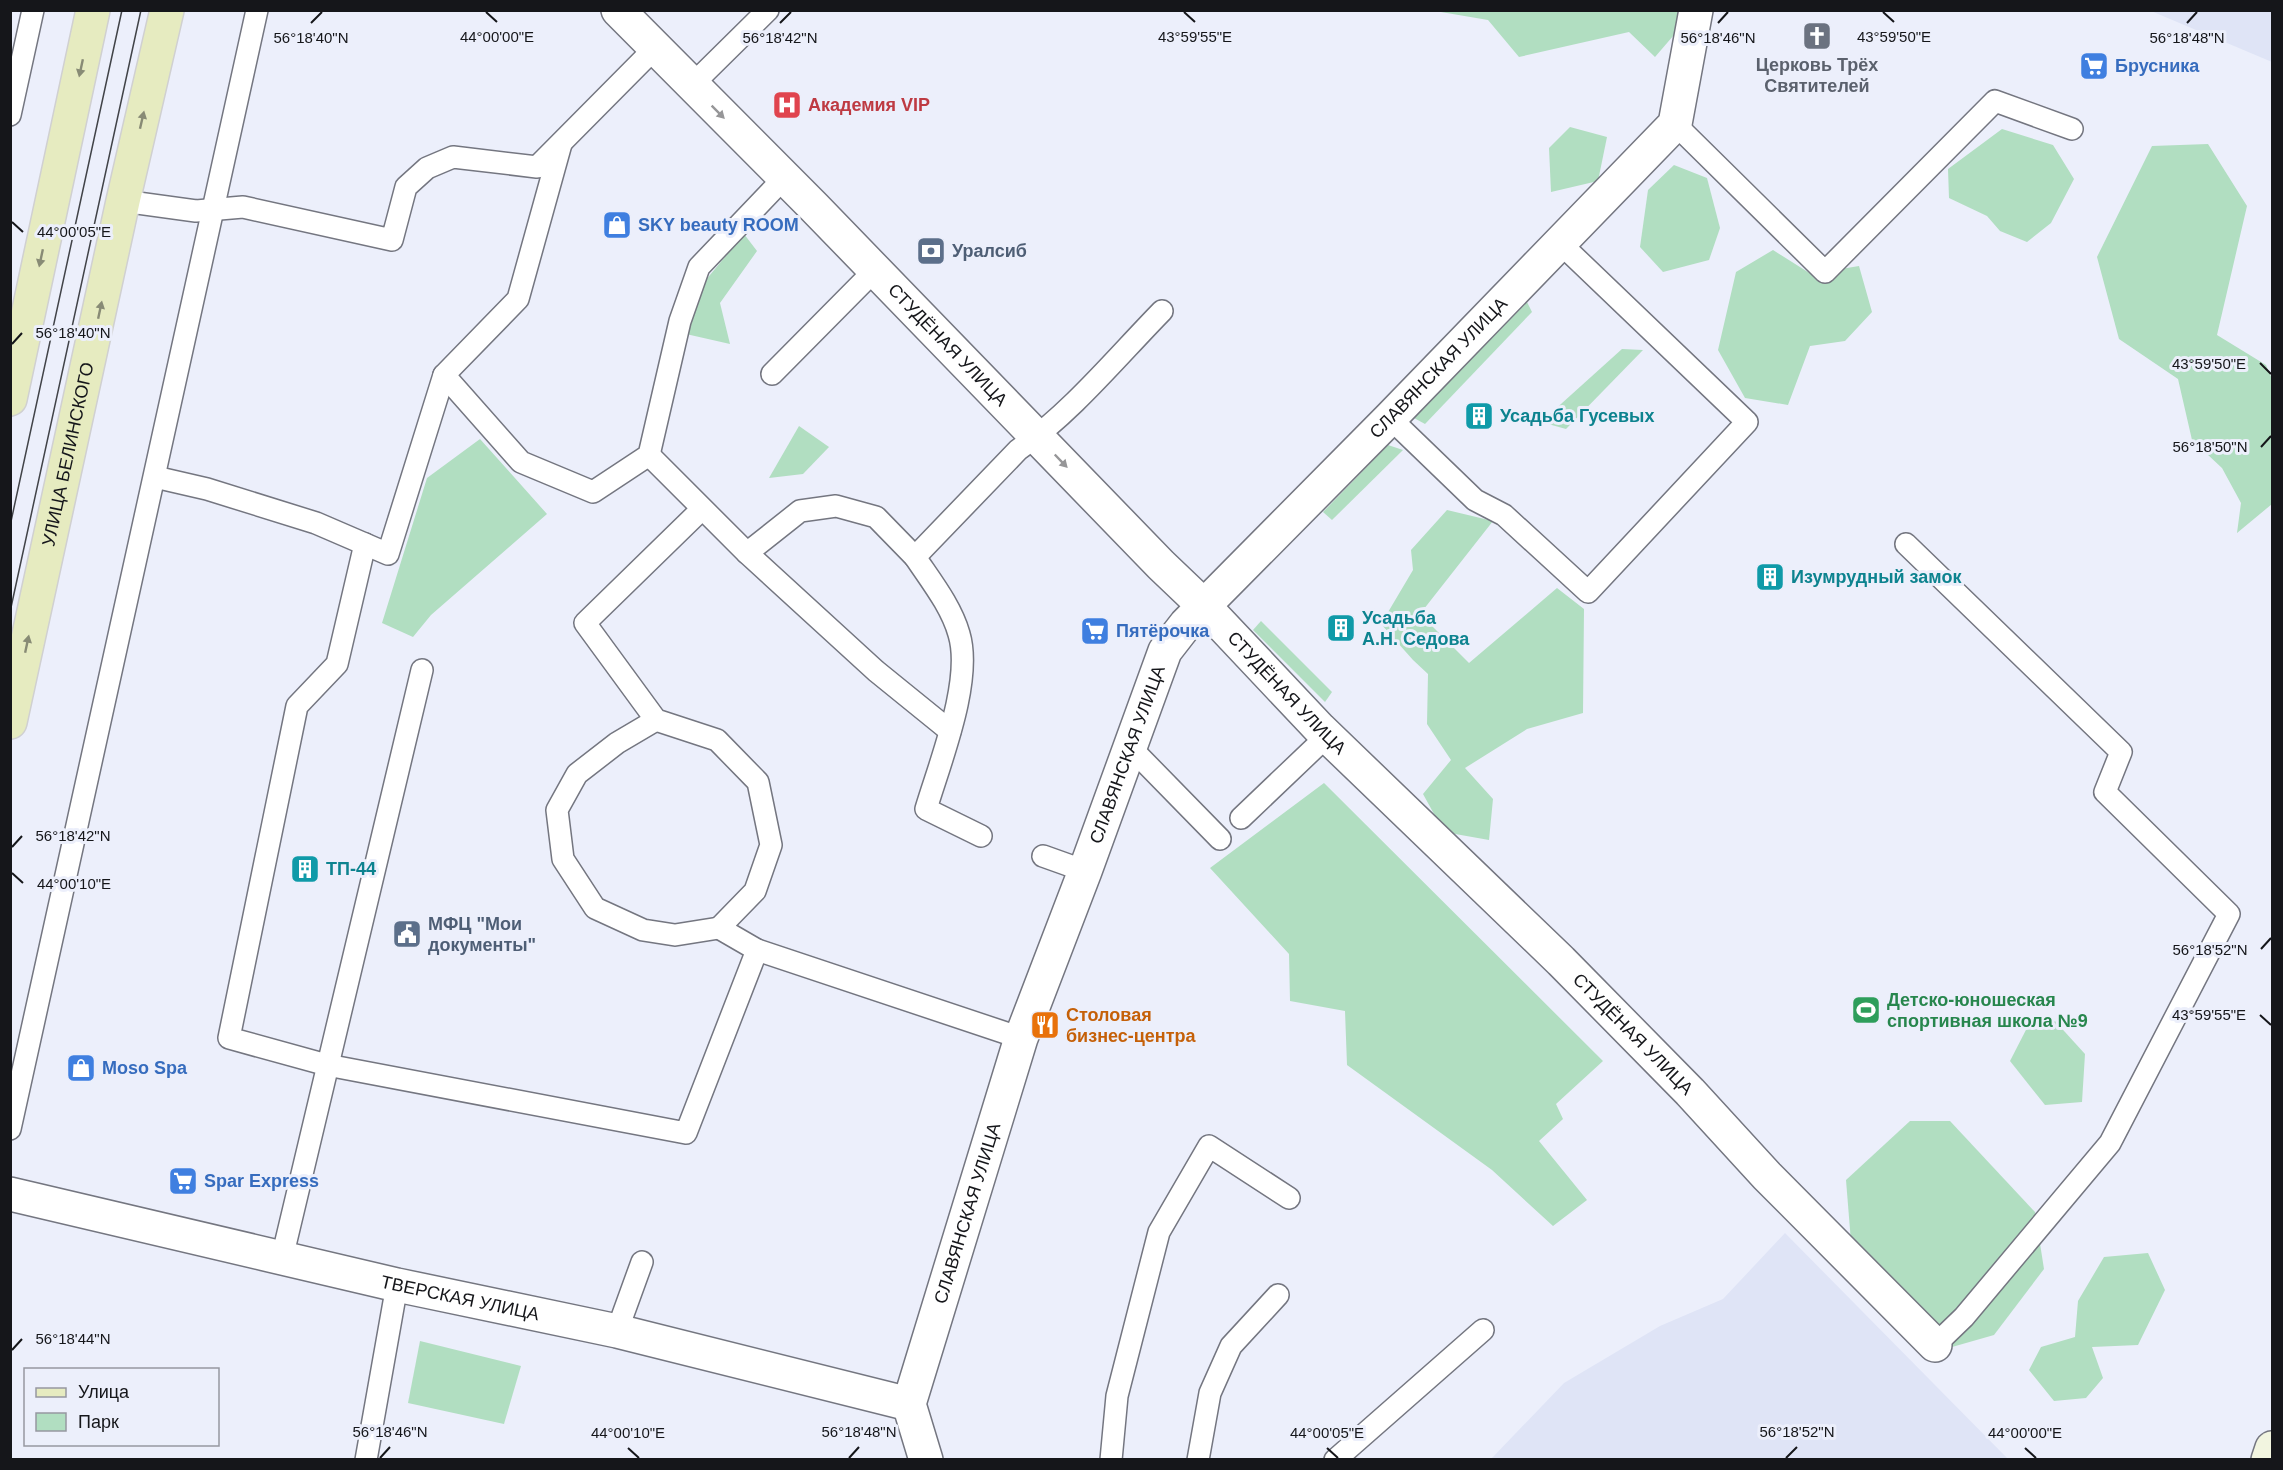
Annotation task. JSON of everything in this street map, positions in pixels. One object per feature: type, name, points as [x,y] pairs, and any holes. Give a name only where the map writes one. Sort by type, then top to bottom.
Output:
[{"type":"main road","points":[[10,399],[18,327],[93,10]]},
{"type":"main road","name":"УЛИЦА БЕЛИНСКОГО","points":[[10,722],[123,201],[167,10]]},
{"type":"main road","points":[[2268,1460],[2272,1448]]},
{"type":"street","name":"СТУДЁНАЯ УЛИЦА","points":[[618,10],[1038,436],[1327,736],[1561,960],[1690,1092],[1767,1176],[1935,1345]]},
{"type":"street","points":[[1674,124],[1696,10]]},
{"type":"street","name":"СЛАВЯНСКАЯ УЛИЦА","points":[[909,1404],[1021,1038],[1165,651],[1186,624],[1390,418],[1674,124]]},
{"type":"street","name":"ТВЕРСКАЯ УЛИЦА","points":[[10,1194],[397,1285],[617,1331],[909,1404]]},
{"type":"street","points":[[909,1404],[926,1460]]},
{"type":"lane","points":[[10,115],[33,10]]},
{"type":"lane","points":[[10,1129],[257,10]]},
{"type":"lane","points":[[692,86],[768,10]]},
{"type":"lane","points":[[123,201],[196,211],[243,207],[392,240],[406,187],[426,168],[453,156],[537,167],[656,47]]},
{"type":"lane","points":[[1674,124],[1825,272],[1995,101],[2072,129]]},
{"type":"lane","points":[[155,477],[207,489],[316,523],[388,554],[444,375],[518,299],[561,144]]},
{"type":"lane","points":[[444,375],[521,462],[593,492],[649,455],[680,321],[699,267],[784,178]]},
{"type":"lane","points":[[1390,418],[1474,500],[1504,515],[1588,592],[1747,422],[1560,243]]},
{"type":"lane","points":[[772,374],[875,270]]},
{"type":"lane","points":[[915,557],[1018,450],[1038,436],[1162,311]]},
{"type":"lane","points":[[649,455],[747,553],[876,671],[950,730]]},
{"type":"lane","points":[[747,553],[800,511],[836,506],[876,518],[915,557],[940,595],[960,634],[963,676],[950,730],[926,809],[981,836]]},
{"type":"lane","points":[[656,720],[617,742],[577,774],[557,810],[563,859],[595,908],[643,930],[675,935],[719,928],[755,891],[771,846],[758,782],[717,740],[656,720],[585,623],[702,509]]},
{"type":"lane","points":[[365,544],[337,663],[297,706],[229,1038],[327,1065],[686,1133],[757,950]]},
{"type":"lane","points":[[1906,544],[2121,752],[2104,792],[2229,914],[2110,1143],[1964,1317],[1935,1345]]},
{"type":"lane","points":[[282,1258],[422,670]]},
{"type":"lane","points":[[1241,818],[1327,736]]},
{"type":"lane","points":[[1130,747],[1220,839]]},
{"type":"lane","points":[[1043,856],[1085,871]]},
{"type":"lane","points":[[719,928],[757,950],[1021,1038]]},
{"type":"lane","points":[[1111,1460],[1117,1396],[1159,1232],[1209,1146],[1289,1198]]},
{"type":"lane","points":[[617,1331],[642,1262]]},
{"type":"lane","points":[[366,1460],[397,1285]]},
{"type":"lane","points":[[1198,1460],[1210,1393],[1231,1346],[1278,1294]]},
{"type":"lane","points":[[1335,1460],[1483,1330]]},
{"type":"shaded area","points":[[2151,11],[2272,11],[2272,62]]},
{"type":"shaded area","points":[[1785,1233],[2008,1459],[1491,1459],[1564,1383],[1660,1326],[1723,1299]]},
{"type":"green space","points":[[1682,10],[1686,21],[1655,57],[1629,32],[1519,57],[1488,20],[1435,11]]},
{"type":"green space","points":[[1570,127],[1607,137],[1598,181],[1551,192],[1549,148]]},
{"type":"green space","points":[[2002,129],[2053,145],[2074,179],[2051,223],[2027,242],[2000,231],[1987,216],[1949,198],[1948,169]]},
{"type":"green space","points":[[2208,144],[2247,206],[2217,335],[2266,365],[2272,379],[2272,504],[2237,533],[2241,503],[2222,468],[2192,440],[2178,379],[2119,339],[2097,257],[2152,146]]},
{"type":"green space","points":[[1674,165],[1707,178],[1720,228],[1709,260],[1663,272],[1640,247],[1648,190]]},
{"type":"green space","points":[[744,234],[757,251],[720,303],[730,344],[686,334],[705,281]]},
{"type":"green space","points":[[1773,250],[1811,274],[1859,266],[1872,312],[1845,341],[1810,346],[1788,405],[1745,398],[1718,350],[1736,272]]},
{"type":"green space","points":[[1527,302],[1532,312],[1425,424],[1414,418]]},
{"type":"green space","points":[[1622,349],[1643,350],[1566,429],[1541,422]]},
{"type":"green space","points":[[799,426],[829,447],[803,474],[769,478]]},
{"type":"green space","points":[[480,439],[547,514],[431,615],[413,637],[382,623],[427,478]]},
{"type":"green space","points":[[1388,445],[1403,450],[1332,520],[1323,512]]},
{"type":"green space","points":[[1447,510],[1493,521],[1420,614],[1469,663],[1557,588],[1584,609],[1583,713],[1527,729],[1465,768],[1493,799],[1489,840],[1444,832],[1423,794],[1451,760],[1427,724],[1428,674],[1381,624],[1413,570],[1411,550]]},
{"type":"green space","points":[[1261,621],[1332,692],[1325,702],[1253,630]]},
{"type":"green space","points":[[1324,783],[1603,1061],[1556,1104],[1563,1119],[1539,1141],[1587,1200],[1553,1226],[1492,1170],[1347,1065],[1345,1011],[1290,1001],[1289,954],[1210,868]]},
{"type":"green space","points":[[2055,1021],[2085,1054],[2082,1102],[2045,1105],[2010,1061],[2029,1024]]},
{"type":"green space","points":[[1910,1121],[1950,1121],[2035,1212],[2044,1269],[1994,1335],[1952,1347],[1851,1242],[1846,1180]]},
{"type":"green space","points":[[2148,1253],[2165,1290],[2138,1345],[2092,1347],[2103,1378],[2086,1398],[2054,1401],[2029,1370],[2041,1347],[2075,1337],[2078,1301],[2104,1257]]},
{"type":"green space","points":[[420,1341],[521,1366],[504,1424],[408,1403]]},
{"type":"tram line","points":[[10,526],[122,10]]},
{"type":"tram line","points":[[10,612],[141,10]]},
{"type":"place","name":"Церковь Трёх Святителей","points":[[1817,36]]},
{"type":"place","name":"Брусника","points":[[2094,66]]},
{"type":"place","name":"Академия VIP","points":[[787,105]]},
{"type":"place","name":"SKY beauty ROOM","points":[[617,225]]},
{"type":"place","name":"Уралсиб","points":[[931,251]]},
{"type":"place","name":"Усадьба Гусевых","points":[[1479,416]]},
{"type":"place","name":"Изумрудный замок","points":[[1770,577]]},
{"type":"place","name":"Усадьба А.Н. Седова","points":[[1341,628]]},
{"type":"place","name":"Пятёрочка","points":[[1095,631]]},
{"type":"place","name":"ТП-44","points":[[305,869]]},
{"type":"place","name":"МФЦ \"Мои документы\"","points":[[407,934]]},
{"type":"place","name":"Детско-юношеская спортивная школа №9","points":[[1866,1010]]},
{"type":"place","name":"Столовая бизнес-центра","points":[[1045,1025]]},
{"type":"place","name":"Moso Spa","points":[[81,1068]]},
{"type":"place","name":"Spar Express","points":[[183,1181]]}]
